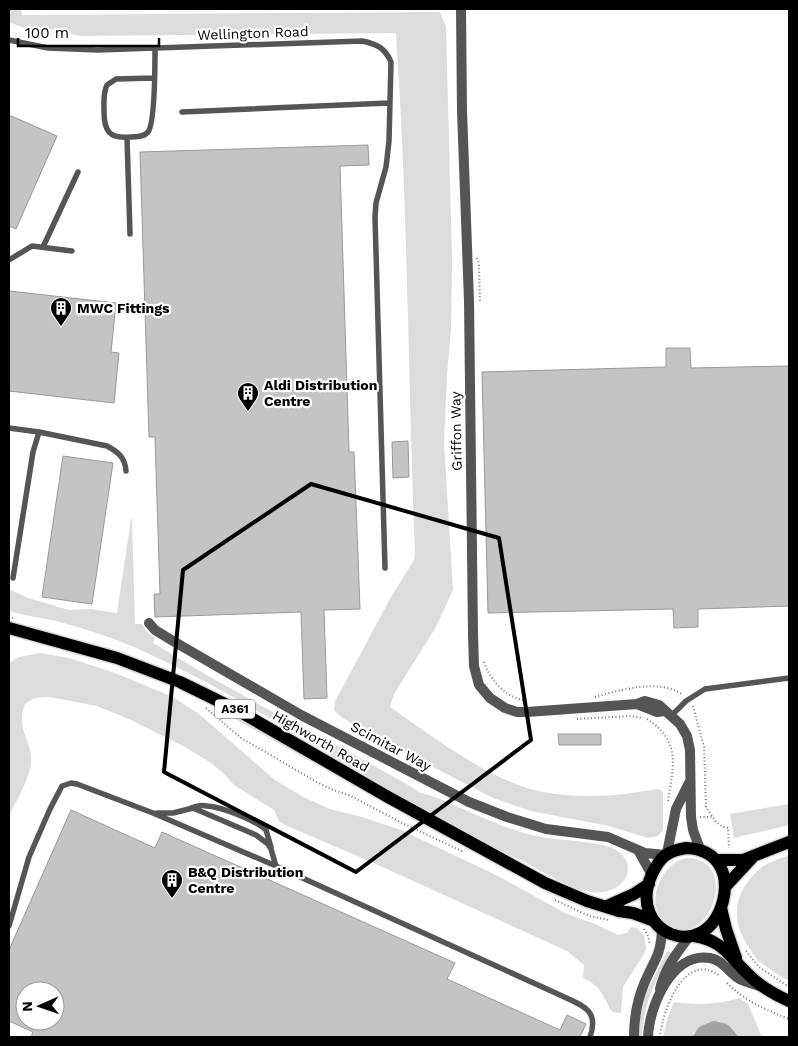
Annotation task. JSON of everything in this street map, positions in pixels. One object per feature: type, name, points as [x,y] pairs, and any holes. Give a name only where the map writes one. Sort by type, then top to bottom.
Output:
[{"type":"main road","name":"Highworth Road","points":[[9,628],[117,658],[204,693],[509,864],[586,901],[640,915],[646,923]]},
{"type":"main road","points":[[789,842],[752,858],[723,861],[700,850],[686,848],[666,854],[659,861],[650,879],[646,899],[648,913],[646,923],[674,935],[706,938],[714,941],[763,987],[789,1001]]},
{"type":"main road","points":[[725,887],[752,858]]},
{"type":"main road","points":[[691,936],[708,928],[721,908],[725,887],[723,861]]},
{"type":"main road","points":[[607,906],[634,894],[650,879]]},
{"type":"main road","points":[[721,908],[726,929],[740,966]]},
{"type":"street","name":"Griffon Way","points":[[461,9],[462,111],[469,301],[472,634],[476,676],[479,685],[490,698],[505,708],[518,712],[637,704],[668,714]]},
{"type":"street","name":"Scimitar Way","points":[[149,623],[155,630],[173,641],[301,715],[469,802],[532,825],[554,830],[608,837],[649,854],[666,854]]},
{"type":"street","points":[[668,714],[684,730],[689,742],[692,824],[700,850]]},
{"type":"street","points":[[666,854],[672,837],[676,809],[689,782]]},
{"type":"street","points":[[638,850],[650,879]]},
{"type":"street","points":[[634,1037],[637,1005],[644,983],[660,952],[662,929]]},
{"type":"street","points":[[648,1037],[654,1006],[660,992],[663,977],[669,964],[691,936]]},
{"type":"street","points":[[660,992],[680,966],[693,959],[702,958],[714,960],[740,980],[763,987]]},
{"type":"lane","name":"Wellington Road","points":[[9,40],[35,46],[98,50],[349,41],[372,43],[380,46],[388,54],[391,62],[389,103]]},
{"type":"lane","points":[[154,78],[116,79],[107,84],[105,90],[104,124],[106,130],[118,137],[127,138],[148,133],[150,127],[154,78],[155,48]]},
{"type":"lane","points":[[182,112],[389,103],[389,141],[386,167],[378,193],[375,217],[385,568]]},
{"type":"lane","points":[[127,138],[130,234]]},
{"type":"lane","points":[[43,247],[78,172]]},
{"type":"lane","points":[[9,260],[32,246],[72,251]]},
{"type":"lane","points":[[9,428],[107,446],[122,457],[126,471]]},
{"type":"lane","points":[[13,578],[33,452],[39,432]]},
{"type":"lane","points":[[668,714],[705,689],[789,678]]},
{"type":"lane","points":[[9,926],[29,857],[50,809],[62,786],[71,783],[77,784],[153,813],[276,866],[560,994],[586,1008],[591,1013],[594,1024],[590,1037]]},
{"type":"lane","points":[[153,813],[173,813],[200,806],[213,807],[254,823],[266,830],[276,866]]},
{"type":"lane","points":[[189,808],[256,835],[268,844],[271,849]]},
{"type":"path","points":[[479,264],[479,308]]},
{"type":"path","points":[[483,658],[490,676],[500,688],[521,700],[534,702]]},
{"type":"path","points":[[592,697],[622,689],[662,688],[680,693],[688,700],[696,713],[704,747],[706,807],[716,822],[728,828],[723,861]]},
{"type":"path","points":[[202,705],[241,738],[317,782],[333,790],[350,795],[402,823],[470,855]]},
{"type":"path","points":[[577,719],[639,717],[646,718],[660,729],[667,739],[673,754],[668,808]]},
{"type":"path","points":[[555,900],[589,916],[614,921]]},
{"type":"path","points":[[646,923],[646,932],[650,945]]},
{"type":"path","points":[[742,946],[759,967],[789,987]]},
{"type":"path","points":[[660,1037],[660,1029],[667,1009],[682,980],[690,973],[702,969],[712,971],[739,994],[759,1006],[789,1019]]},
{"type":"highlighted area","points":[[311,484],[499,538],[531,740],[356,872],[164,772],[183,570]]},
{"type":"shaded area","points":[[9,9],[21,9],[22,15],[440,12],[446,27],[452,259],[451,330],[444,442],[453,590],[436,627],[394,694],[390,707],[484,769],[524,787],[543,792],[586,796],[661,790],[663,793],[663,830],[658,836],[648,838],[609,826],[531,811],[493,798],[373,736],[341,717],[334,710],[335,701],[391,597],[414,560],[415,555],[405,229],[396,33],[81,36],[46,28],[24,28],[9,22]]},
{"type":"shaded area","points":[[132,518],[135,624],[142,624],[147,632],[155,638],[153,643],[203,673],[316,736],[319,735],[419,792],[527,834],[594,843],[613,848],[625,858],[628,871],[626,877],[617,887],[603,892],[582,890],[567,884],[435,817],[226,693],[166,662],[127,644],[98,634],[60,622],[9,611],[9,589],[28,598],[69,610],[91,609],[117,613]]},
{"type":"shaded area","points":[[40,653],[69,658],[115,673],[173,697],[199,714],[275,780],[303,797],[330,809],[401,830],[496,875],[565,913],[618,935],[627,933],[631,927],[637,928],[644,936],[646,948],[623,987],[621,1013],[612,1012],[598,988],[583,978],[584,965],[567,951],[285,825],[279,821],[274,810],[234,785],[211,763],[185,747],[131,720],[97,706],[50,697],[34,698],[25,704],[22,725],[30,750],[31,764],[27,779],[9,816],[9,663],[19,657]]},
{"type":"shaded area","points":[[231,713],[366,790],[365,792],[230,716]]},
{"type":"shaded area","points":[[789,804],[789,825],[734,838],[730,814]]},
{"type":"shaded area","points":[[789,855],[789,981],[755,957],[742,935],[737,915],[740,895],[752,876],[767,864]]},
{"type":"shaded area","points":[[688,858],[705,863],[714,874],[716,888],[713,903],[705,917],[694,927],[681,929],[666,923],[659,915],[656,906],[656,895],[663,875],[678,861]]},
{"type":"shaded area","points":[[667,951],[672,953],[651,993],[645,1013],[642,1037],[639,1037],[640,1019],[645,995]]},
{"type":"shaded area","points":[[739,998],[748,1004],[762,1037],[738,1037],[733,1028],[719,1021],[694,1032],[692,1037],[663,1037],[674,1002],[707,1004]]},
{"type":"shaded area","points":[[713,1021],[728,1025],[738,1037],[692,1037],[699,1027]]},
{"type":"building","points":[[9,115],[57,136],[16,229],[9,226]]},
{"type":"building","name":"Aldi Distribution Centre","points":[[368,145],[369,165],[340,166],[349,452],[354,452],[360,609],[324,610],[327,698],[304,699],[301,612],[155,617],[154,594],[160,594],[155,437],[149,437],[140,152]]},
{"type":"building","name":"MWC Fittings","points":[[9,291],[116,303],[111,352],[119,353],[114,403],[9,391]]},
{"type":"building","points":[[666,348],[690,348],[691,368],[789,366],[789,606],[698,609],[698,627],[674,628],[673,609],[488,613],[482,372],[666,367]]},
{"type":"building","points":[[408,441],[409,477],[393,478],[392,442]]},
{"type":"building","points":[[63,456],[113,463],[92,604],[42,597]]},
{"type":"building","points":[[558,734],[601,734],[601,745],[559,745]]},
{"type":"building","name":"B&Q Distribution Centre","points":[[71,810],[155,848],[162,832],[455,963],[447,979],[560,1030],[567,1015],[586,1024],[580,1037],[31,1037],[33,1032],[31,1031],[65,1031],[65,981],[15,981],[15,1024],[9,1021],[9,950]]},
{"type":"place","name":"MWC Fittings","points":[[61,327]]},
{"type":"place","name":"Aldi Distribution Centre","points":[[248,412]]},
{"type":"place","name":"B&Q Distribution Centre","points":[[172,899]]}]
